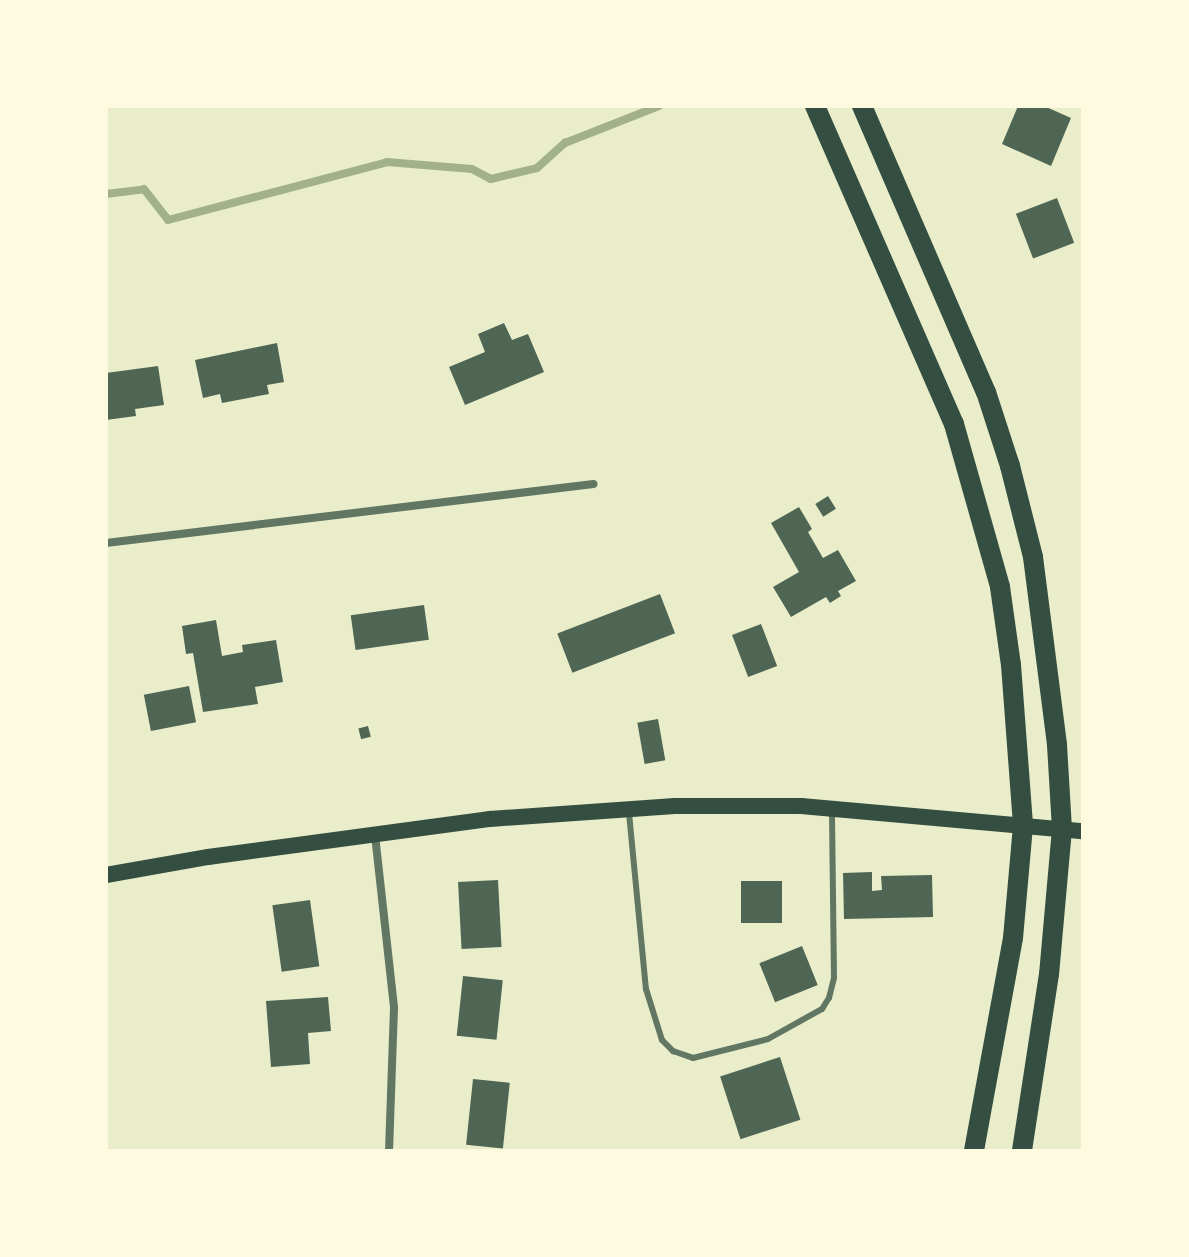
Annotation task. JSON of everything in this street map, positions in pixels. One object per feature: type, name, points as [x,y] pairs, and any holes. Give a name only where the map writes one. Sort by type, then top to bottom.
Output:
[{"type":"main road","points":[[815,106],[954,424],[997,573],[1011,665],[1023,826],[1013,938],[1001,1023],[974,1151]]},
{"type":"main road","points":[[862,106],[986,392],[1010,466],[1033,557],[1057,745],[1062,829],[1049,974],[1022,1151]]},
{"type":"main road","points":[[106,875],[490,819],[629,809],[750,806],[832,809],[1083,831]]},
{"type":"street","points":[[106,543],[593,484]]},
{"type":"street","points":[[375,834],[394,1008],[389,1151]]},
{"type":"lane","points":[[629,809],[646,989],[662,1040],[673,1051],[693,1058],[768,1039],[822,1009],[829,998],[834,978],[832,809]]},
{"type":"building","points":[[1018,106],[1044,106],[1071,118],[1051,166],[1002,144]]},
{"type":"building","points":[[1057,198],[1074,243],[1033,259],[1016,214]]},
{"type":"building","points":[[504,323],[512,340],[528,334],[544,372],[465,405],[449,367],[485,352],[478,334]]},
{"type":"building","points":[[277,343],[284,382],[267,385],[269,394],[222,403],[220,394],[203,398],[195,360]]},
{"type":"building","points":[[158,366],[164,405],[135,409],[136,416],[106,420],[106,373]]},
{"type":"building","points":[[828,496],[836,509],[823,517],[815,504]]},
{"type":"building","points":[[799,507],[812,529],[808,532],[823,558],[838,550],[856,581],[838,591],[841,596],[830,603],[826,597],[791,617],[773,587],[799,572],[771,523]]},
{"type":"building","points":[[660,594],[675,633],[572,673],[557,633]]},
{"type":"building","points":[[424,605],[429,640],[356,650],[351,615]]},
{"type":"building","points":[[216,620],[222,656],[243,652],[242,645],[276,640],[283,682],[255,687],[258,704],[203,712],[193,653],[186,654],[182,626]]},
{"type":"building","points":[[761,624],[777,666],[748,677],[732,635]]},
{"type":"building","points":[[189,686],[196,722],[151,731],[144,695]]},
{"type":"building","points":[[658,719],[665,760],[645,764],[637,723]]},
{"type":"building","points":[[368,726],[371,737],[361,739],[358,729]]},
{"type":"building","points":[[872,872],[872,891],[882,890],[881,876],[932,875],[933,917],[844,919],[843,873]]},
{"type":"building","points":[[498,880],[502,947],[462,949],[458,882]]},
{"type":"building","points":[[741,881],[782,881],[782,923],[741,923]]},
{"type":"building","points":[[310,900],[319,966],[282,972],[272,905]]},
{"type":"building","points":[[802,946],[818,985],[775,1002],[759,963]]},
{"type":"building","points":[[463,976],[503,980],[497,1040],[457,1036]]},
{"type":"building","points":[[328,997],[331,1031],[308,1033],[310,1064],[271,1067],[266,1001]]},
{"type":"building","points":[[780,1057],[800,1120],[740,1139],[720,1076]]},
{"type":"building","points":[[473,1079],[510,1083],[503,1149],[466,1145]]},
{"type":"waterway","points":[[106,194],[144,189],[168,220],[387,162],[472,169],[491,179],[537,168],[565,143],[659,106]]}]
